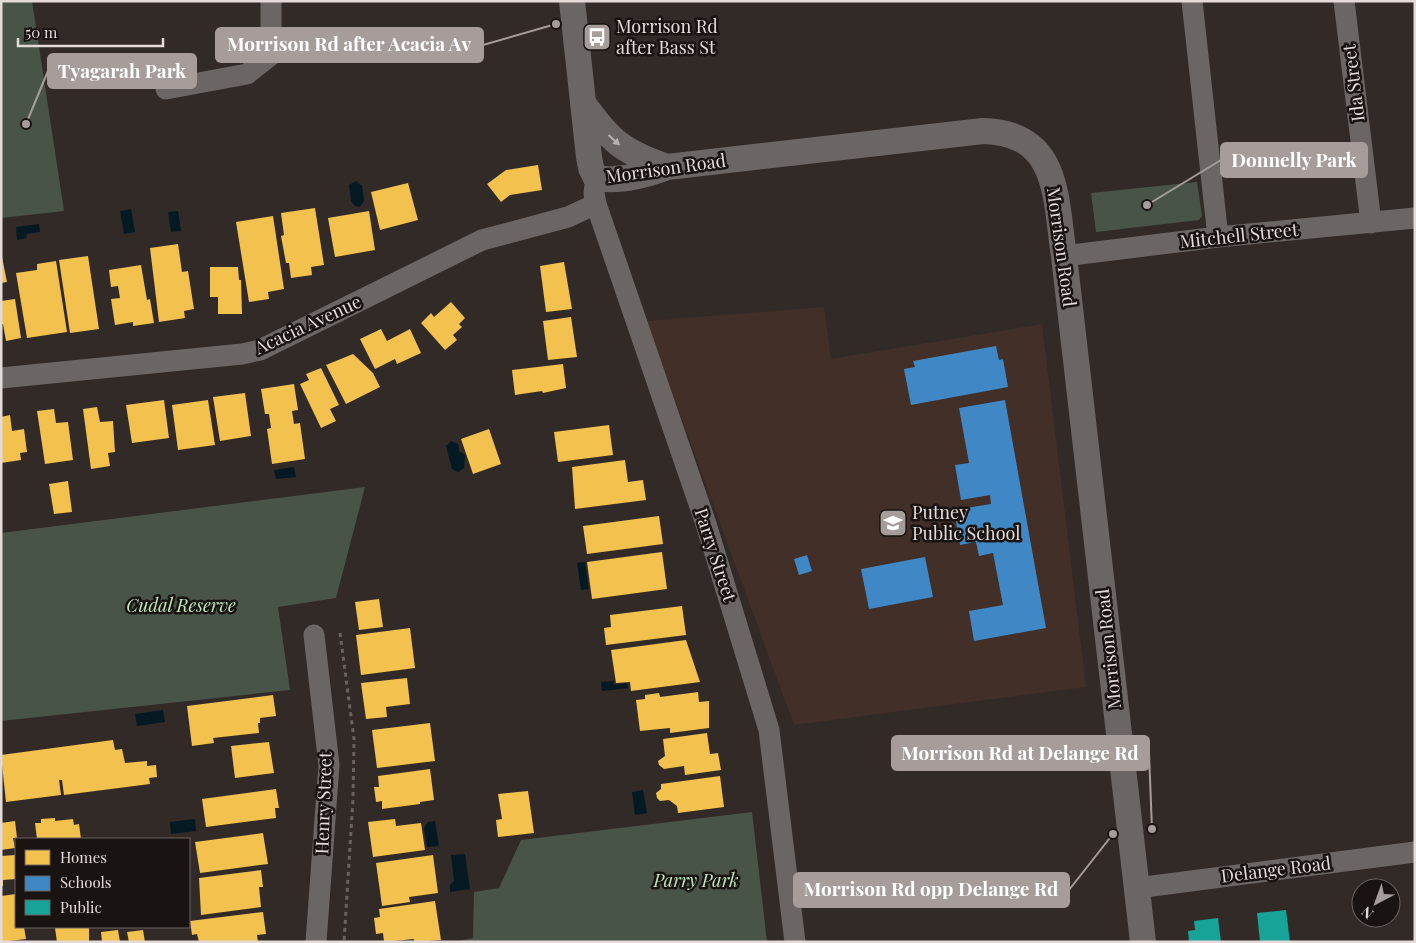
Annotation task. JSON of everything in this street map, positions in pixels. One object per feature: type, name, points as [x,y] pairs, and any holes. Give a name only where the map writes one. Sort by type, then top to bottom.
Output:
[{"type":"street","points":[[166,89],[247,74],[271,55],[271,1]]},
{"type":"street","name":"Morrison Road","points":[[572,1],[591,168],[596,178],[607,180],[651,174],[667,167],[950,135],[999,132],[1028,142],[1041,156],[1052,176],[1064,256],[1143,942]]},
{"type":"street","points":[[1192,1],[1218,237]]},
{"type":"street","name":"Ida Street","points":[[1344,1],[1371,224]]},
{"type":"street","points":[[583,102],[605,132],[632,155],[667,167]]},
{"type":"street","name":"Parry Street","points":[[596,178],[594,193],[596,204],[706,524],[770,730],[795,942]]},
{"type":"street","name":"Acacia Avenue","points":[[1,378],[242,354],[260,350],[482,240],[568,217],[596,204]]},
{"type":"street","name":"Mitchell Street","points":[[1064,256],[1218,237],[1371,224],[1415,218]]},
{"type":"street","name":"Henry Street","points":[[314,635],[329,765],[316,942]]},
{"type":"street","name":"Delange Road","points":[[1137,888],[1415,852]]},
{"type":"shaded area","name":"Putney Public School","points":[[824,307],[831,359],[1042,324],[1086,687],[794,725],[646,321]]},
{"type":"green space","points":[[1,1],[32,1],[64,211],[1,218]]},
{"type":"green space","points":[[1197,182],[1202,216],[1199,220],[1096,232],[1091,193]]},
{"type":"green space","name":"Cudal Reserve","points":[[365,487],[336,598],[278,607],[290,690],[1,721],[1,533]]},
{"type":"green space","name":"Parry Park","points":[[752,812],[767,942],[455,942],[473,938],[474,892],[499,888],[521,840]]},
{"type":"water","points":[[356,181],[362,186],[364,201],[360,207],[355,206],[351,201],[349,185]]},
{"type":"water","points":[[131,209],[135,232],[124,234],[120,211]]},
{"type":"water","points":[[178,211],[181,231],[171,232],[168,212]]},
{"type":"water","points":[[39,224],[40,232],[26,234],[27,238],[17,240],[16,227]]},
{"type":"water","points":[[451,441],[458,444],[459,451],[465,455],[464,468],[458,472],[452,469],[446,446]]},
{"type":"water","points":[[294,467],[296,477],[276,479],[274,470]]},
{"type":"water","points":[[585,562],[589,589],[581,590],[577,563]]},
{"type":"water","points":[[614,681],[614,685],[627,683],[628,688],[602,691],[601,682]]},
{"type":"water","points":[[163,710],[165,722],[137,726],[135,714]]},
{"type":"water","points":[[643,790],[647,813],[635,815],[632,792]]},
{"type":"water","points":[[195,819],[196,831],[171,834],[170,822]]},
{"type":"water","points":[[435,821],[439,846],[427,847],[424,828],[428,822]]},
{"type":"water","points":[[465,854],[470,889],[450,892],[450,885],[454,881],[451,855]]},
{"type":"building: Homes","points":[[538,165],[542,190],[510,195],[501,202],[487,184],[506,170]]},
{"type":"building: Homes","points":[[408,183],[418,220],[380,230],[371,192]]},
{"type":"building: Homes","points":[[315,208],[324,265],[311,267],[312,275],[291,278],[289,263],[286,263],[281,236],[284,235],[281,213]]},
{"type":"building: Homes","points":[[369,211],[375,250],[335,257],[328,218]]},
{"type":"building: Homes","points":[[273,216],[284,289],[268,292],[269,299],[249,302],[236,222]]},
{"type":"building: Homes","points":[[178,244],[182,272],[188,271],[194,309],[184,311],[185,318],[159,322],[150,248]]},
{"type":"building: Homes","points":[[1,252],[7,282],[1,283]]},
{"type":"building: Homes","points":[[88,256],[99,329],[70,333],[59,260]]},
{"type":"building: Homes","points":[[56,261],[67,332],[27,338],[16,273],[37,270],[37,264]]},
{"type":"building: Homes","points":[[564,262],[572,309],[546,312],[540,266]]},
{"type":"building: Homes","points":[[141,265],[147,300],[150,299],[154,323],[133,326],[133,322],[115,325],[111,299],[120,298],[118,286],[111,287],[109,270]]},
{"type":"building: Homes","points":[[210,267],[238,267],[239,280],[241,280],[242,314],[218,314],[218,297],[210,297]]},
{"type":"building: Homes","points":[[15,299],[21,338],[6,341],[3,324],[1,324],[1,301]]},
{"type":"building: Homes","points":[[451,302],[465,318],[459,324],[462,327],[453,335],[457,340],[445,350],[421,323],[431,313],[434,317]]},
{"type":"building: Homes","points":[[571,317],[577,357],[548,360],[543,321]]},
{"type":"building: Homes","points":[[381,329],[387,341],[410,329],[421,353],[397,364],[395,359],[375,369],[360,339]]},
{"type":"building: Homes","points":[[353,354],[373,373],[380,387],[346,404],[326,365]]},
{"type":"building: Homes","points":[[563,364],[566,388],[543,393],[542,391],[515,395],[512,370]]},
{"type":"building: Homes","points":[[321,368],[339,405],[330,409],[336,421],[321,428],[300,384],[309,380],[306,374]]},
{"type":"building: Homes","points":[[294,384],[298,410],[292,411],[294,424],[300,423],[305,459],[272,464],[267,429],[271,428],[269,414],[265,414],[261,389]]},
{"type":"building: Homes","points":[[245,393],[251,436],[220,441],[213,397]]},
{"type":"building: Homes","points":[[164,400],[169,438],[132,443],[126,405]]},
{"type":"building: Homes","points":[[208,400],[215,445],[178,450],[172,405]]},
{"type":"building: Homes","points":[[97,407],[100,422],[113,421],[115,452],[108,453],[110,466],[91,469],[83,409]]},
{"type":"building: Homes","points":[[54,409],[56,423],[68,422],[73,460],[45,464],[37,411]]},
{"type":"building: Homes","points":[[10,415],[12,431],[24,429],[27,452],[20,453],[21,460],[1,463],[1,417]]},
{"type":"building: Homes","points":[[609,425],[613,455],[558,462],[554,432]]},
{"type":"building: Homes","points":[[489,429],[501,464],[473,474],[461,439]]},
{"type":"building: Homes","points":[[625,460],[628,482],[643,480],[646,500],[575,509],[572,467]]},
{"type":"building: Homes","points":[[68,481],[72,512],[54,514],[49,484]]},
{"type":"building: Homes","points":[[659,516],[663,544],[587,554],[583,526]]},
{"type":"building: Homes","points":[[662,552],[667,589],[592,599],[587,562]]},
{"type":"building: Homes","points":[[379,599],[383,627],[359,630],[355,602]]},
{"type":"building: Homes","points":[[682,606],[686,635],[606,645],[604,628],[611,627],[610,615]]},
{"type":"building: Homes","points":[[410,628],[415,668],[361,675],[356,635]]},
{"type":"building: Homes","points":[[686,640],[700,682],[631,691],[630,682],[616,683],[611,650]]},
{"type":"building: Homes","points":[[407,678],[410,704],[386,707],[387,717],[366,719],[361,683]]},
{"type":"building: Homes","points":[[698,692],[699,702],[709,701],[709,728],[670,733],[670,728],[640,731],[636,700],[645,699],[645,695],[659,693],[660,697]]},
{"type":"building: Homes","points":[[273,695],[276,716],[260,718],[260,723],[258,723],[259,733],[213,738],[214,743],[192,746],[187,706]]},
{"type":"building: Homes","points":[[430,723],[435,761],[377,768],[372,730]]},
{"type":"building: Homes","points":[[707,733],[710,754],[718,753],[721,770],[685,775],[684,766],[664,769],[659,765],[658,761],[665,756],[663,739]]},
{"type":"building: Homes","points":[[113,740],[115,750],[122,749],[125,763],[147,761],[147,766],[156,765],[157,777],[149,778],[150,784],[64,795],[62,780],[59,780],[61,795],[6,802],[1,755]]},
{"type":"building: Homes","points":[[269,742],[274,773],[235,778],[231,746]]},
{"type":"building: Homes","points":[[430,769],[434,800],[420,802],[420,804],[382,809],[382,801],[376,802],[374,787],[379,787],[378,776]]},
{"type":"building: Homes","points":[[720,776],[724,807],[678,813],[677,806],[669,800],[660,801],[657,798],[656,793],[661,789],[661,784]]},
{"type":"building: Homes","points":[[276,789],[279,808],[275,808],[276,818],[206,827],[202,799]]},
{"type":"building: Homes","points":[[528,791],[534,833],[498,837],[496,820],[502,819],[498,794]]},
{"type":"building: Homes","points":[[55,818],[55,821],[73,819],[74,825],[79,824],[81,838],[37,838],[35,823],[41,823],[41,819]]},
{"type":"building: Homes","points":[[395,819],[396,826],[421,823],[425,850],[373,857],[368,822]]},
{"type":"building: Homes","points":[[15,821],[17,838],[13,838],[15,848],[1,850],[1,823]]},
{"type":"building: Homes","points":[[263,833],[268,864],[200,873],[195,842]]},
{"type":"building: Homes","points":[[15,855],[15,879],[3,880],[3,886],[1,886],[1,856]]},
{"type":"building: Homes","points":[[433,855],[438,893],[409,897],[410,902],[382,906],[376,863]]},
{"type":"building: Homes","points":[[261,870],[263,887],[259,887],[261,907],[201,915],[199,878]]},
{"type":"building: Homes","points":[[15,894],[15,928],[24,928],[26,939],[1,942],[1,896]]},
{"type":"building: Homes","points":[[435,901],[441,940],[414,942],[414,939],[384,942],[383,933],[376,934],[374,918],[380,917],[379,909]]},
{"type":"building: Homes","points":[[263,912],[266,934],[257,935],[258,942],[199,942],[197,934],[192,935],[190,921]]},
{"type":"building: Homes","points":[[55,928],[89,928],[89,942],[57,942]]},
{"type":"building: Homes","points":[[118,930],[120,942],[102,942],[101,932]]},
{"type":"building: Homes","points":[[143,930],[145,942],[129,942],[127,932]]},
{"type":"building: Schools","points":[[996,346],[999,360],[1003,359],[1008,387],[911,405],[904,369],[915,367],[913,361]]},
{"type":"building: Schools","points":[[1005,400],[1046,628],[974,641],[969,611],[1003,605],[993,553],[979,556],[976,542],[960,545],[954,510],[991,504],[990,495],[961,500],[955,465],[969,463],[959,408]]},
{"type":"building: Schools","points":[[807,555],[812,571],[799,575],[794,559]]},
{"type":"building: Schools","points":[[925,557],[933,597],[869,609],[861,569]]},
{"type":"building: Public","points":[[1286,910],[1290,942],[1260,942],[1257,913]]},
{"type":"building: Public","points":[[1218,918],[1221,942],[1189,942],[1188,931],[1195,930],[1194,921]]},
{"type":"place","name":"Morrison Rd after Acacia Av","points":[[556,24]]},
{"type":"place","name":"Morrison Rd after Bass St","points":[[597,37]]},
{"type":"place","name":"Tyagarah Park","points":[[26,124]]},
{"type":"place","name":"Donnelly Park","points":[[1147,205]]},
{"type":"place","name":"Putney Public School","points":[[893,523]]},
{"type":"place","name":"Morrison Rd at Delange Rd","points":[[1152,829]]},
{"type":"place","name":"Morrison Rd opp Delange Rd","points":[[1113,834]]}]
